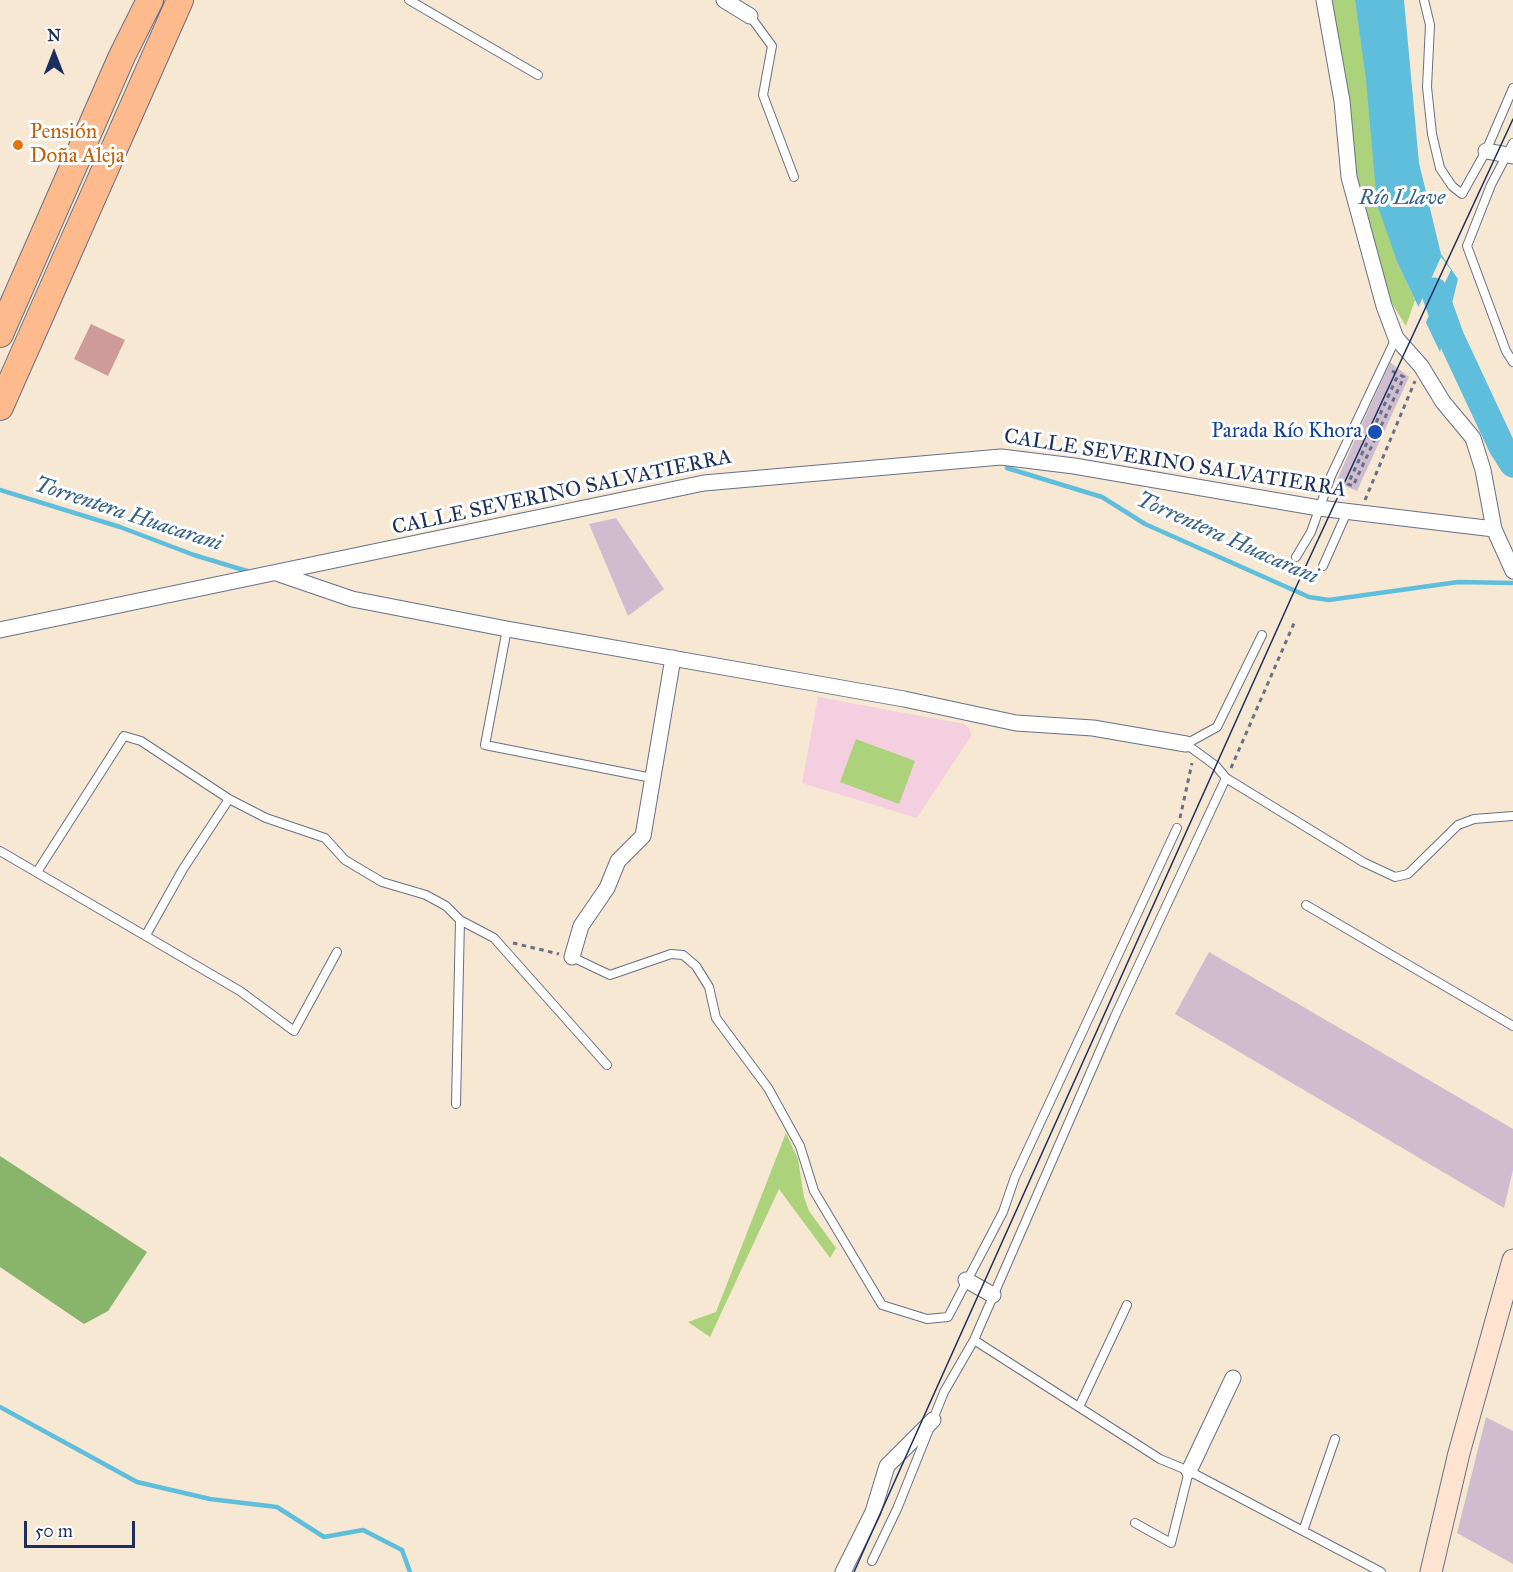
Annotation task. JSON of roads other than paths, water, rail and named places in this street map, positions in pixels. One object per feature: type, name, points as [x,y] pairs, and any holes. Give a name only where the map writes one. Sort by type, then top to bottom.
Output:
[{"type":"highway","points":[[0,334],[122,56],[150,0]]},
{"type":"highway","points":[[0,406],[180,0]]},
{"type":"main road","points":[[1431,1572],[1459,1452],[1513,1260]]},
{"type":"street","points":[[724,0],[750,16]]},
{"type":"street","points":[[1324,0],[1342,101],[1349,177],[1383,306],[1396,338],[1421,366],[1443,402],[1473,438],[1483,470],[1494,530],[1513,571]]},
{"type":"street","points":[[1486,151],[1511,152]]},
{"type":"street","name":"CALLE SEVERINO SALVATIERRA","points":[[0,630],[279,574],[720,480],[1001,457],[1074,466],[1319,508],[1494,530]]},
{"type":"street","points":[[279,574],[352,599],[507,629],[904,699],[1016,723],[1093,728],[1186,744]]},
{"type":"street","points":[[572,957],[581,926],[607,888],[618,861],[643,836],[673,658]]},
{"type":"street","points":[[966,1280],[993,1295]]},
{"type":"street","points":[[1189,1471],[1233,1378]]},
{"type":"street","points":[[843,1572],[873,1512],[887,1466],[933,1420]]},
{"type":"lane","points":[[409,0],[538,75]]},
{"type":"lane","points":[[1424,0],[1430,25],[1427,87],[1432,134],[1440,168],[1452,186],[1462,194],[1486,151],[1513,88]]},
{"type":"lane","points":[[750,16],[772,46],[763,95],[794,177]]},
{"type":"lane","points":[[1511,152],[1491,184],[1467,246],[1506,351],[1513,362]]},
{"type":"lane","points":[[1296,557],[1311,532],[1331,476],[1396,338]]},
{"type":"lane","points":[[1323,566],[1353,513]]},
{"type":"lane","points":[[507,629],[485,745],[652,778]]},
{"type":"lane","points":[[1262,635],[1217,727],[1186,744],[1216,766],[1226,778],[1363,862],[1395,877],[1408,874],[1458,825],[1474,819],[1513,816]]},
{"type":"lane","points":[[37,872],[124,736],[141,741],[229,799],[266,818],[325,838],[345,860],[382,882],[426,895],[446,906],[460,920],[494,938],[607,1065]]},
{"type":"lane","points":[[872,1561],[897,1509],[944,1392],[974,1340],[1114,1016],[1226,778]]},
{"type":"lane","points":[[146,935],[183,869],[229,799]]},
{"type":"lane","points":[[572,957],[610,975],[670,954],[683,955],[696,966],[709,987],[716,1018],[773,1098],[800,1146],[814,1191],[882,1305],[927,1319],[948,1317],[1003,1212],[1015,1177],[1178,828]]},
{"type":"lane","points":[[0,851],[240,991],[294,1031],[337,952]]},
{"type":"lane","points":[[1306,904],[1513,1026]]},
{"type":"lane","points":[[456,1104],[460,920]]},
{"type":"lane","points":[[1079,1407],[1127,1305]]},
{"type":"lane","points":[[974,1340],[1160,1459],[1189,1471],[1381,1572]]},
{"type":"lane","points":[[1303,1531],[1335,1439]]},
{"type":"lane","points":[[1135,1523],[1171,1543],[1189,1471]]},
{"type":"water","name":"Río Llave","points":[[1355,0],[1404,0],[1419,163],[1441,254],[1458,279],[1440,352],[1398,264],[1377,204],[1366,79]]},
{"type":"waterway","name":"Río Llave","points":[[1434,291],[1451,338],[1502,447],[1513,464]]},
{"type":"waterway","name":"Torrentera Huacarani","points":[[1007,468],[1102,497],[1145,524],[1309,597],[1329,600],[1458,582],[1513,583]]},
{"type":"waterway","name":"Torrentera Huacarani","points":[[0,490],[120,527],[194,555],[247,571]]},
{"type":"waterway","points":[[0,1407],[137,1482],[210,1499],[277,1507],[324,1537],[363,1530],[402,1550],[410,1572]]},
{"type":"tram line","points":[[854,1572],[1297,585],[1513,119]]},
{"type":"place","name":"Pensión Doña Aleja","points":[[18,145]]},
{"type":"place","name":"Parada Río Khora","points":[[1375,432]]}]
